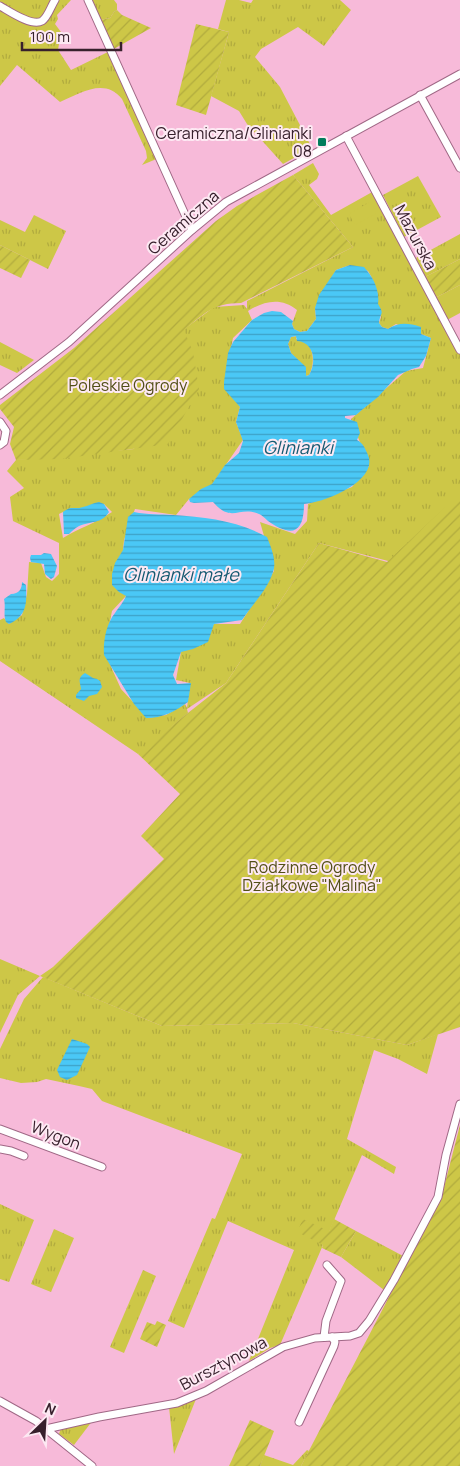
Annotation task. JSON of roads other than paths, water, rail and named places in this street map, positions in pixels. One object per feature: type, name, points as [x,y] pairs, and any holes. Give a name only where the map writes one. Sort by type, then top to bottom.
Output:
[{"type":"street","points":[[0,6],[27,20],[37,22],[45,17],[55,0]]},
{"type":"street","points":[[88,0],[192,230]]},
{"type":"street","name":"Ceramiczna","points":[[0,395],[69,342],[192,230],[226,202],[460,74]]},
{"type":"street","points":[[420,95],[460,168]]},
{"type":"street","name":"Mazurska","points":[[346,136],[460,350]]},
{"type":"street","points":[[0,422],[6,431],[4,442],[0,445]]},
{"type":"street","name":"Bursztynowa","points":[[46,1429],[177,1403],[206,1390],[276,1350],[306,1340],[355,1335],[364,1327],[410,1253],[438,1197],[446,1155],[460,1104]]},
{"type":"street","name":"Wygon","points":[[0,1129],[102,1167]]},
{"type":"street","points":[[0,1149],[24,1156]]},
{"type":"street","points":[[324,1337],[326,1321],[340,1281],[327,1265]]},
{"type":"street","points":[[299,1422],[334,1346],[335,1342],[332,1337]]},
{"type":"street","points":[[0,1401],[25,1414],[92,1466]]},
{"type":"water","name":"Glinianki","points":[[350,265],[364,267],[373,279],[377,289],[378,304],[382,312],[379,323],[382,327],[388,329],[404,324],[421,327],[421,334],[431,338],[426,356],[419,367],[398,375],[378,397],[356,415],[345,416],[345,418],[357,422],[360,433],[357,440],[365,448],[368,455],[369,465],[365,473],[358,482],[348,489],[324,500],[304,504],[302,521],[299,527],[290,531],[276,526],[261,515],[252,512],[231,513],[225,512],[213,502],[190,502],[189,499],[201,489],[212,484],[225,465],[239,453],[243,441],[236,422],[240,407],[224,389],[228,353],[233,342],[252,320],[272,311],[281,312],[293,321],[294,329],[300,332],[307,331],[316,319],[315,308],[319,295],[336,270]],"holes":[[[296,336],[297,341],[307,345],[312,354],[313,364],[309,375],[306,376],[306,367],[291,353],[288,344],[291,337]]]},
{"type":"water","points":[[99,502],[104,504],[109,512],[103,519],[83,524],[69,534],[64,534],[63,512]]},
{"type":"water","name":"Glinianki małe","points":[[134,512],[210,519],[245,527],[267,537],[274,559],[271,578],[242,620],[214,624],[208,642],[181,652],[173,675],[177,684],[191,683],[188,702],[168,714],[152,718],[146,718],[134,704],[104,655],[107,628],[126,596],[112,585],[112,574],[115,563],[123,550],[128,517]]},
{"type":"water","points":[[44,553],[51,554],[57,566],[54,577],[51,579],[45,574],[44,564],[31,562],[31,555],[41,555]]},
{"type":"water","points":[[22,582],[26,585],[25,608],[15,621],[9,624],[5,619],[4,599],[18,592],[21,589]]},
{"type":"water","points":[[85,673],[100,681],[102,687],[97,694],[89,696],[84,701],[76,698],[76,695],[81,689],[80,678]]},
{"type":"water","points":[[72,1039],[87,1044],[90,1047],[77,1075],[67,1080],[60,1077],[57,1070]]},
{"type":"place","name":"Ceramiczna/Glinianki 08","points":[[322,142]]},
{"type":"park label","name":"Poleskie Ogrody","points":[[128,385]]},
{"type":"park label","name":"Rodzinne Ogrody Działkowe \"Malina\"","points":[[312,876]]}]
